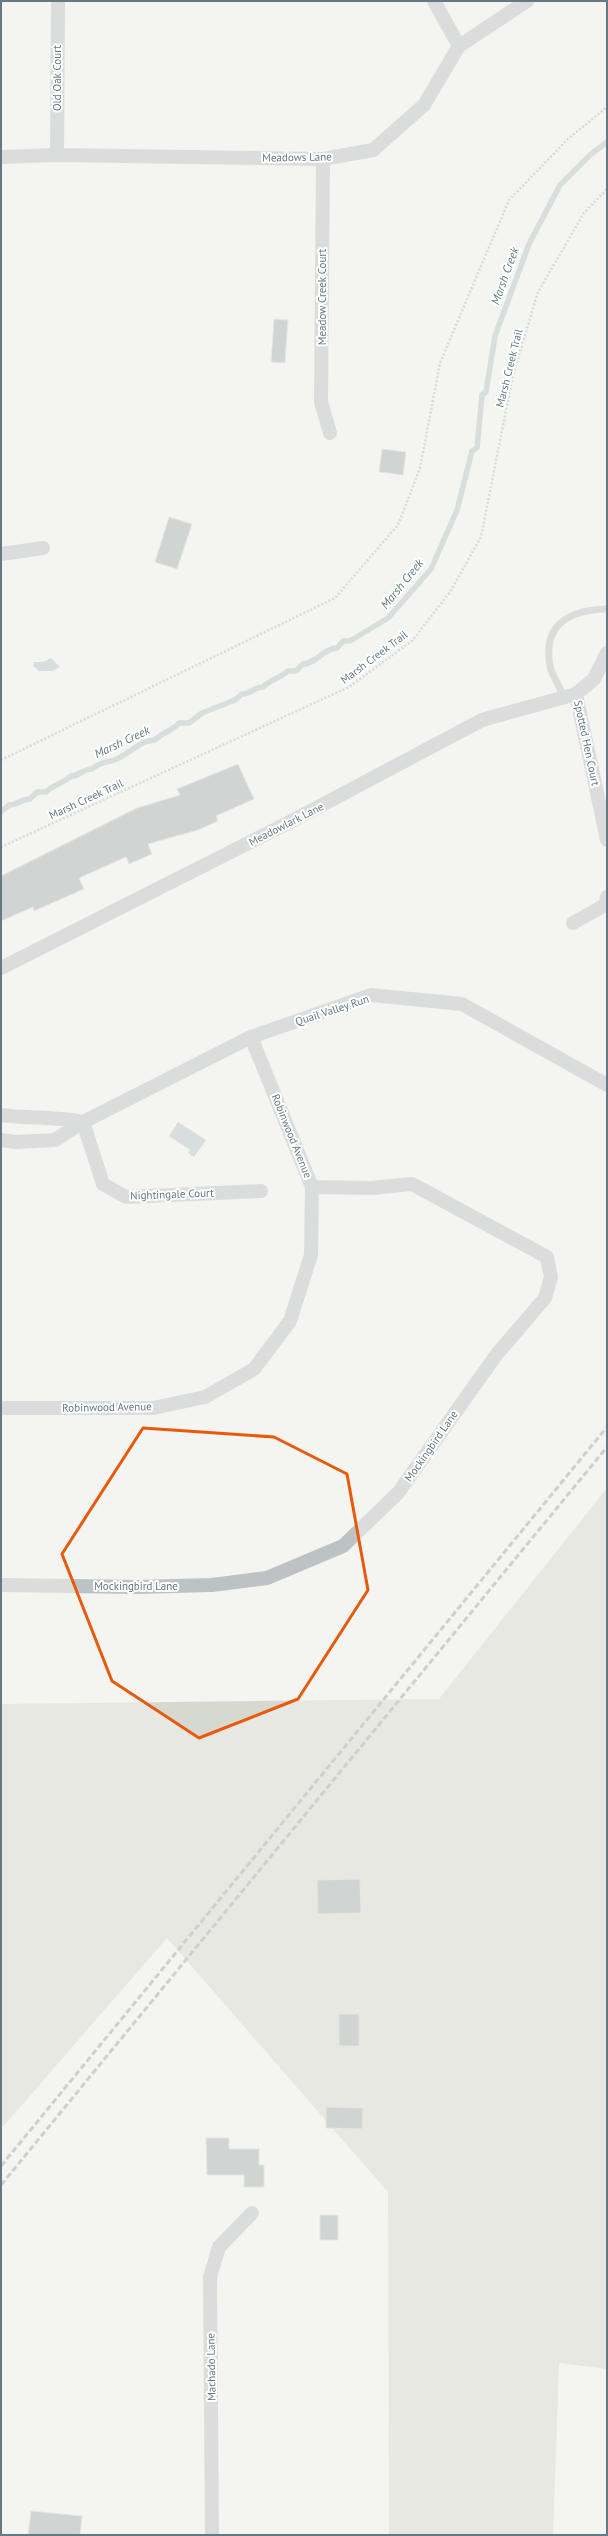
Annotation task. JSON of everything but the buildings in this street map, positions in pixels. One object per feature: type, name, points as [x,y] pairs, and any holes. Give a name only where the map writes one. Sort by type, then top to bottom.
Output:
[{"type":"street","name":"Old Oak Court","points":[[57,155],[58,1]]},
{"type":"street","points":[[434,1],[458,46]]},
{"type":"street","name":"Meadows Lane","points":[[1,157],[57,155],[322,159],[373,150],[424,105],[458,46],[527,1]]},
{"type":"street","name":"Meadow Creek Court","points":[[322,159],[321,402],[330,433]]},
{"type":"street","points":[[1,554],[43,548]]},
{"type":"street","points":[[570,695],[594,679],[607,653]]},
{"type":"street","name":"Spotted Hen Court","points":[[570,695],[607,840]]},
{"type":"street","name":"Meadowlark Lane","points":[[1,968],[288,823],[482,720],[570,695]]},
{"type":"street","points":[[573,923],[605,905],[607,897]]},
{"type":"street","name":"Quail Valley Run","points":[[1,1140],[16,1142],[55,1140],[83,1122],[251,1037],[371,995],[462,1004],[607,1085]]},
{"type":"street","name":"Robinwood Avenue","points":[[1,1408],[153,1408],[205,1397],[254,1369],[290,1321],[311,1255],[312,1187],[251,1037]]},
{"type":"street","points":[[1,1115],[22,1118],[58,1117],[83,1122]]},
{"type":"street","name":"Nightingale Court","points":[[83,1122],[103,1184],[126,1197],[261,1191]]},
{"type":"street","name":"Mockingbird Lane","points":[[1,1585],[137,1587],[212,1585],[267,1578],[343,1546],[398,1493],[497,1354],[546,1298],[552,1277],[547,1257],[412,1184],[371,1188],[312,1187]]},
{"type":"street","name":"Machado Lane","points":[[212,2535],[210,2277],[219,2247],[252,2213]]},
{"type":"lane","points":[[570,695],[550,666],[551,639],[559,624],[570,615],[589,610],[607,609]]},
{"type":"path","points":[[1,760],[335,598],[398,525],[420,468],[440,363],[509,200],[568,139],[607,108]]},
{"type":"path","name":"Marsh Creek Trail","points":[[1,847],[349,687],[412,641],[450,592],[481,537],[513,375],[538,292],[584,213],[607,189]]},
{"type":"highlighted area","points":[[143,1428],[274,1437],[347,1474],[368,1590],[298,1699],[199,1738],[112,1681],[62,1554]]},
{"type":"shaded area","points":[[51,658],[60,667],[52,671],[39,671],[33,666],[34,662],[43,662]]},
{"type":"shaded area","points":[[178,1122],[206,1140],[194,1157],[188,1153],[190,1150],[169,1136]]},
{"type":"shaded area","points":[[607,1488],[607,2369],[559,2363],[553,2535],[389,2535],[388,2192],[167,1938],[1,2129],[1,1704],[439,1699]]},
{"type":"waterway","name":"Marsh Creek","points":[[1,812],[9,805],[30,799],[37,792],[46,792],[71,776],[119,758],[144,742],[155,740],[179,723],[189,723],[202,713],[235,700],[242,694],[263,687],[288,671],[296,671],[303,664],[312,662],[328,650],[337,648],[343,641],[350,641],[388,618],[431,569],[457,510],[472,451],[477,448],[482,395],[486,392],[495,336],[529,244],[560,185],[590,155],[607,142]]},
{"type":"railway","points":[[1,2166],[607,1427]]},
{"type":"railway","points":[[1,2185],[607,1447]]}]
